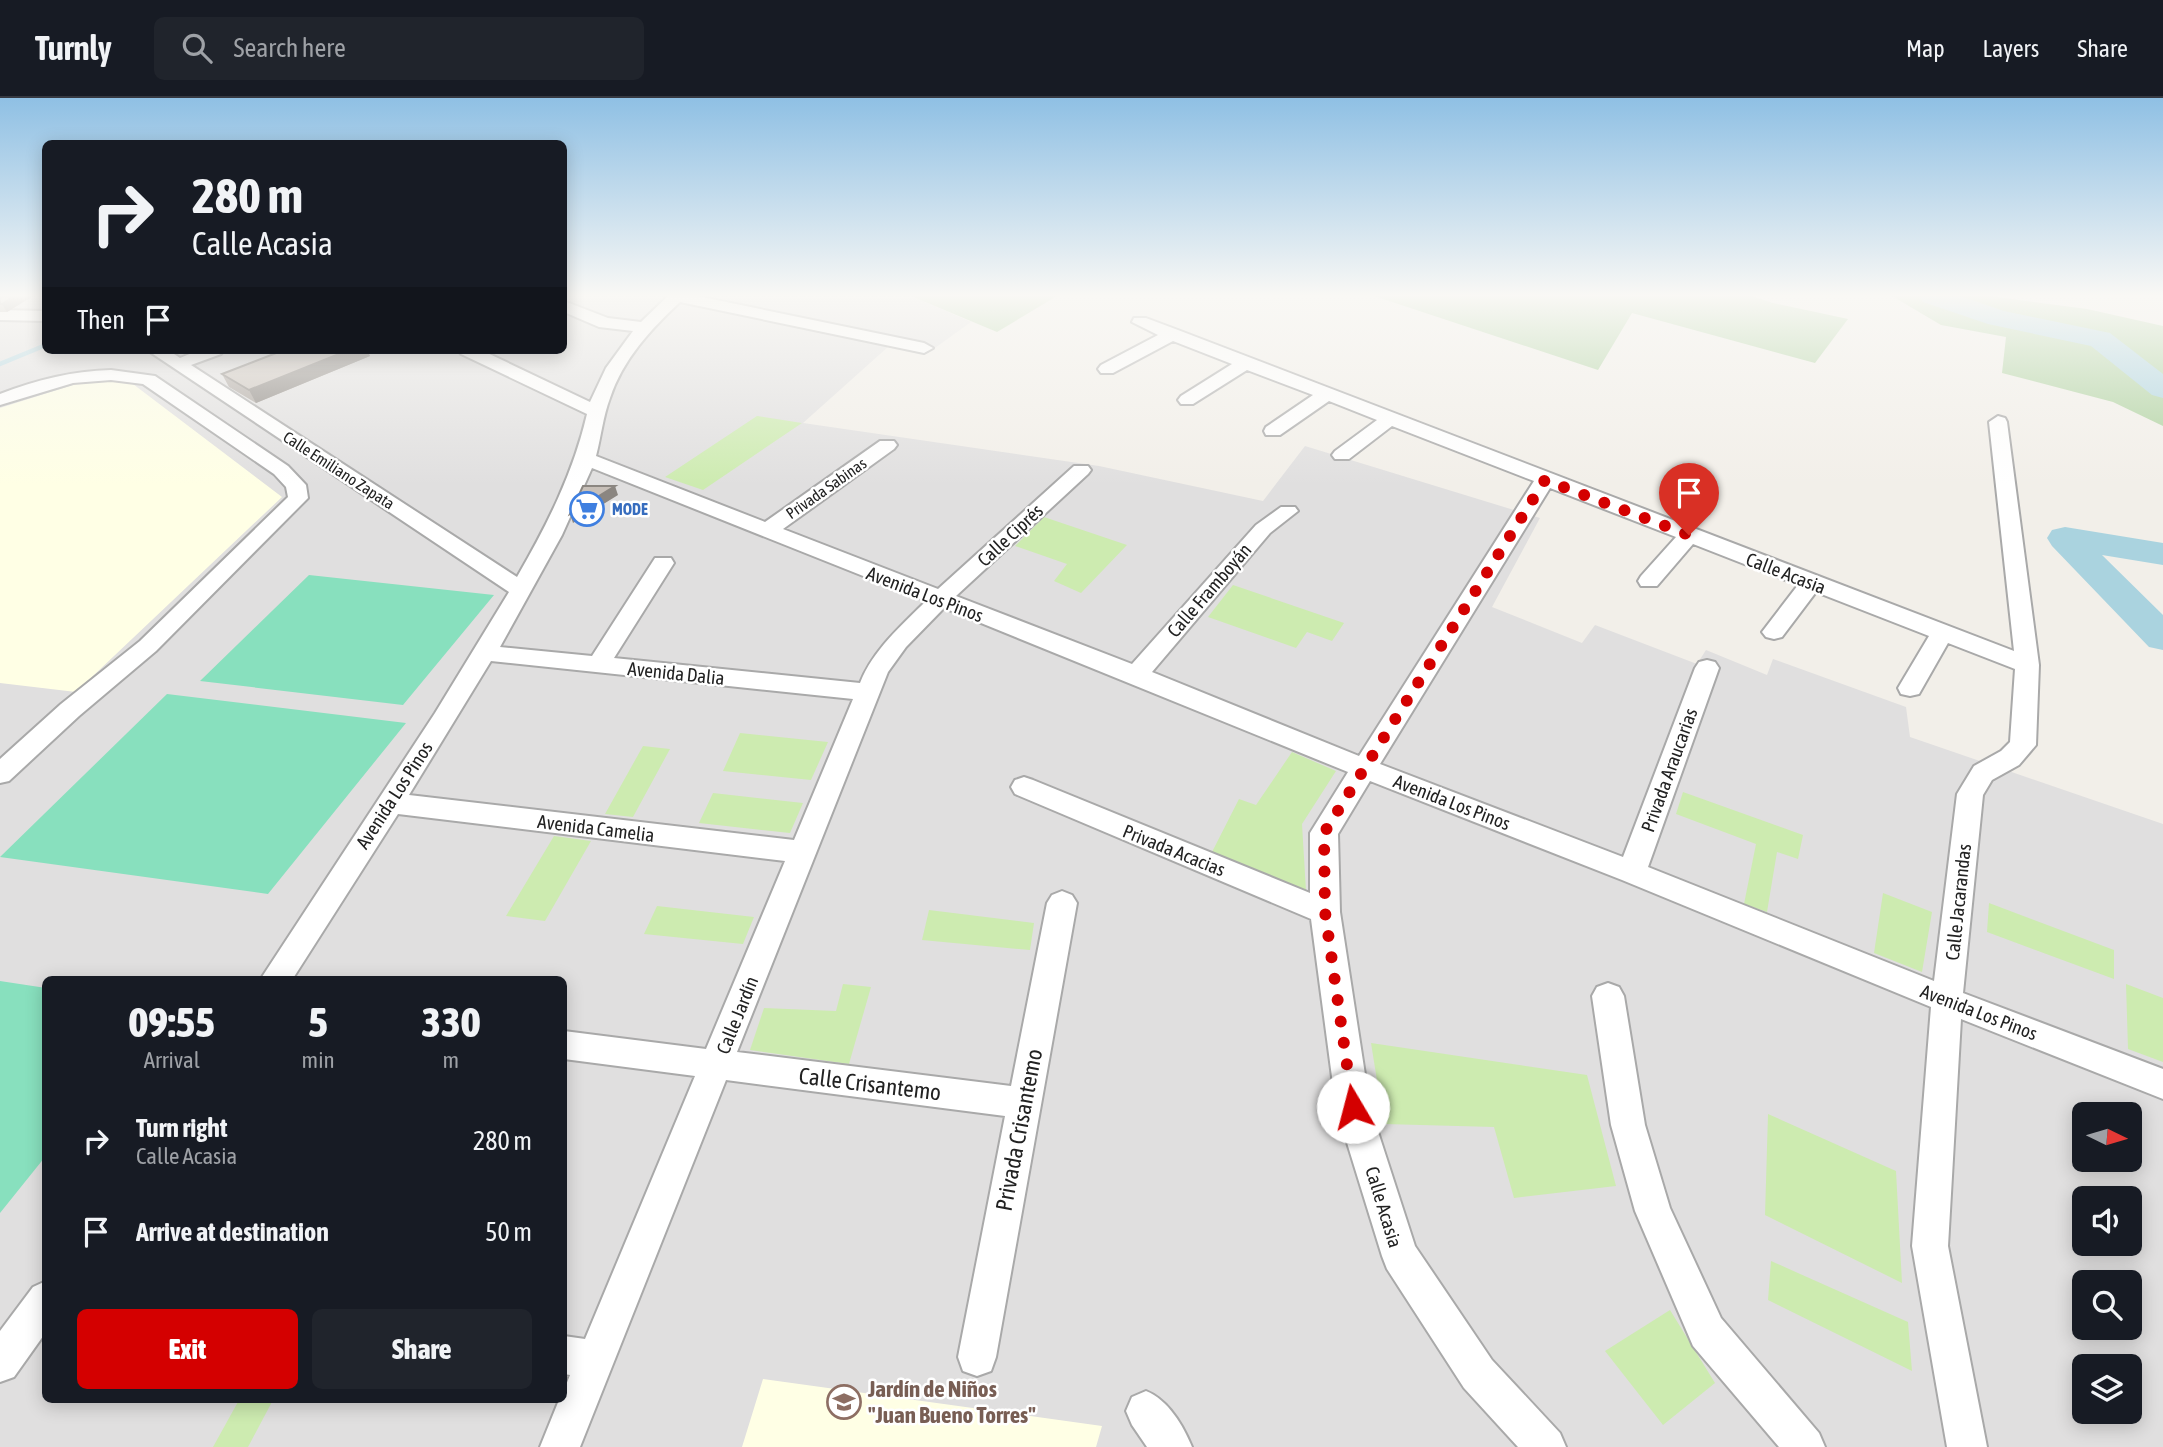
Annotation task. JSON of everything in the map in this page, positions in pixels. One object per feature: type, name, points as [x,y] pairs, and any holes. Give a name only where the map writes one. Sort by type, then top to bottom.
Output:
[{"type":"street","name":"Calle Emiliano Zapata","points":[[170,359],[521,590]]},
{"type":"street","points":[[179,365],[194,359]]},
{"type":"street","points":[[486,359],[597,412]]},
{"type":"street","name":"Avenida Los Pinos","points":[[278,976],[390,803],[521,590],[566,507],[586,459],[597,412],[614,370],[622,359]]},
{"type":"street","points":[[1107,369],[1126,359]]},
{"type":"street","name":"Calle Acasia","points":[[1236,359],[2027,665]]},
{"type":"street","points":[[1187,400],[1246,363]]},
{"type":"street","points":[[0,400],[58,381],[86,376],[130,375],[149,380],[281,470],[296,485],[298,498],[285,514],[148,646],[2,770]]},
{"type":"street","points":[[1273,431],[1326,395]]},
{"type":"street","points":[[1342,455],[1390,419]]},
{"type":"street","name":"Calle Jacarandas","points":[[1967,1447],[1930,1246],[1947,1000],[1970,794],[1983,773],[2010,758],[2023,745],[2027,665],[1998,422]]},
{"type":"street","name":"Privada Sabinas","points":[[766,531],[887,445]]},
{"type":"street","name":"Avenida Los Pinos","points":[[586,459],[2163,1084]]},
{"type":"street","name":"Calle Ciprés","points":[[939,600],[1081,470]]},
{"type":"street","name":"Calle Acasia","points":[[1545,480],[1324,833],[1325,912],[1353,1107],[1399,1256],[1478,1374],[1546,1447]]},
{"type":"street","name":"Calle Framboyán","points":[[1136,675],[1263,529],[1288,511]]},
{"type":"street","points":[[1649,581],[1689,535]]},
{"type":"street","points":[[598,665],[663,563]]},
{"type":"street","points":[[1774,632],[1811,583]]},
{"type":"street","name":"Calle Jardín","points":[[560,1447],[580,1357],[717,1066],[867,692],[888,653],[939,600]]},
{"type":"street","points":[[1910,688],[1942,633]]},
{"type":"street","name":"Avenida Dalia","points":[[484,653],[867,692]]},
{"type":"street","name":"Privada Araucarias","points":[[1632,872],[1707,668]]},
{"type":"street","name":"Privada Acacias","points":[[1024,787],[1325,912]]},
{"type":"street","name":"Avenida Camelia","points":[[390,803],[802,852]]},
{"type":"street","name":"Privada Crisantemo","points":[[977,1357],[1062,903]]},
{"type":"street","points":[[1608,996],[1628,1125],[1653,1211],[1707,1332],[1805,1447]]},
{"type":"street","name":"Calle Crisantemo","points":[[567,1045],[1024,1103]]},
{"type":"street","points":[[0,1363],[42,1305]]},
{"type":"street","points":[[1146,1411],[1172,1447]]},
{"type":"shaded area","points":[[0,359],[875,359],[803,423],[1099,466],[1263,501],[1305,446],[1540,518],[1492,607],[1582,643],[1595,625],[1697,664],[1706,650],[1767,675],[1773,659],[1906,707],[1910,737],[2163,824],[2163,1447],[0,1447]]},
{"type":"shaded area","points":[[129,381],[282,497],[76,692],[0,683],[0,408],[79,383]]},
{"type":"shaded area","name":"Jardín de Niños \"Juan Bueno Torres\"","points":[[763,1379],[1102,1426],[1096,1447],[742,1447]]},
{"type":"green space","points":[[1565,359],[1605,359],[1598,370]]},
{"type":"green space","points":[[1800,359],[1818,359],[1815,363]]},
{"type":"green space","points":[[2004,359],[2163,359],[2163,426],[2113,402],[2002,373]]},
{"type":"green space","points":[[757,416],[802,423],[703,490],[665,477]]},
{"type":"green space","points":[[1044,517],[1127,545],[1081,593],[1054,581],[1067,564],[1015,546]]},
{"type":"green space","points":[[309,575],[494,595],[403,705],[200,681]]},
{"type":"green space","points":[[1233,585],[1344,623],[1332,641],[1307,632],[1296,648],[1208,617]]},
{"type":"green space","points":[[167,694],[406,723],[268,894],[0,857]]},
{"type":"green space","points":[[740,733],[828,742],[811,780],[723,771]]},
{"type":"green space","points":[[643,746],[670,749],[633,817],[605,814]]},
{"type":"green space","points":[[1292,752],[1336,771],[1302,824],[1306,891],[1212,852],[1239,799],[1256,805]]},
{"type":"green space","points":[[1683,792],[1803,835],[1798,859],[1777,852],[1767,912],[1744,904],[1756,844],[1676,814]]},
{"type":"green space","points":[[713,793],[803,803],[790,833],[699,823]]},
{"type":"green space","points":[[554,836],[591,841],[545,921],[506,916]]},
{"type":"green space","points":[[1883,893],[1932,912],[1922,972],[1874,953]]},
{"type":"green space","points":[[1989,903],[2114,950],[2114,979],[1987,932]]},
{"type":"green space","points":[[657,906],[754,917],[743,944],[644,934]]},
{"type":"green space","points":[[929,910],[1034,923],[1030,950],[922,940]]},
{"type":"green space","points":[[0,981],[42,987],[42,1161],[0,1213]]},
{"type":"green space","points":[[843,984],[871,987],[849,1064],[750,1050],[764,1008],[836,1011]]},
{"type":"green space","points":[[2126,984],[2163,998],[2163,1062],[2128,1049]]},
{"type":"green space","points":[[1371,1043],[1587,1075],[1616,1186],[1514,1198],[1494,1127],[1384,1124]]},
{"type":"green space","points":[[1768,1114],[1896,1171],[1902,1283],[1765,1215]]},
{"type":"green space","points":[[1771,1261],[1908,1322],[1912,1371],[1768,1300]]},
{"type":"green space","points":[[1670,1310],[1715,1383],[1663,1425],[1605,1351]]},
{"type":"green space","points":[[237,1403],[271,1403],[248,1447],[213,1447]]},
{"type":"building","points":[[261,359],[327,359],[249,390],[222,374]]},
{"type":"building","points":[[583,486],[615,486],[570,514]]},
{"type":"waterway","points":[[0,364],[12,359]]},
{"type":"waterway","points":[[2125,359],[2163,389]]},
{"type":"waterway","points":[[2163,554],[2065,538],[2163,638]]},
{"type":"place","name":"MODE","points":[[587,509]]},
{"type":"place","name":"Jardín de Niños \"Juan Bueno Torres\"","points":[[844,1402]]},
{"type":"route","points":[[1353,1107],[1325,912],[1324,833],[1545,480],[1689,535]]}]
